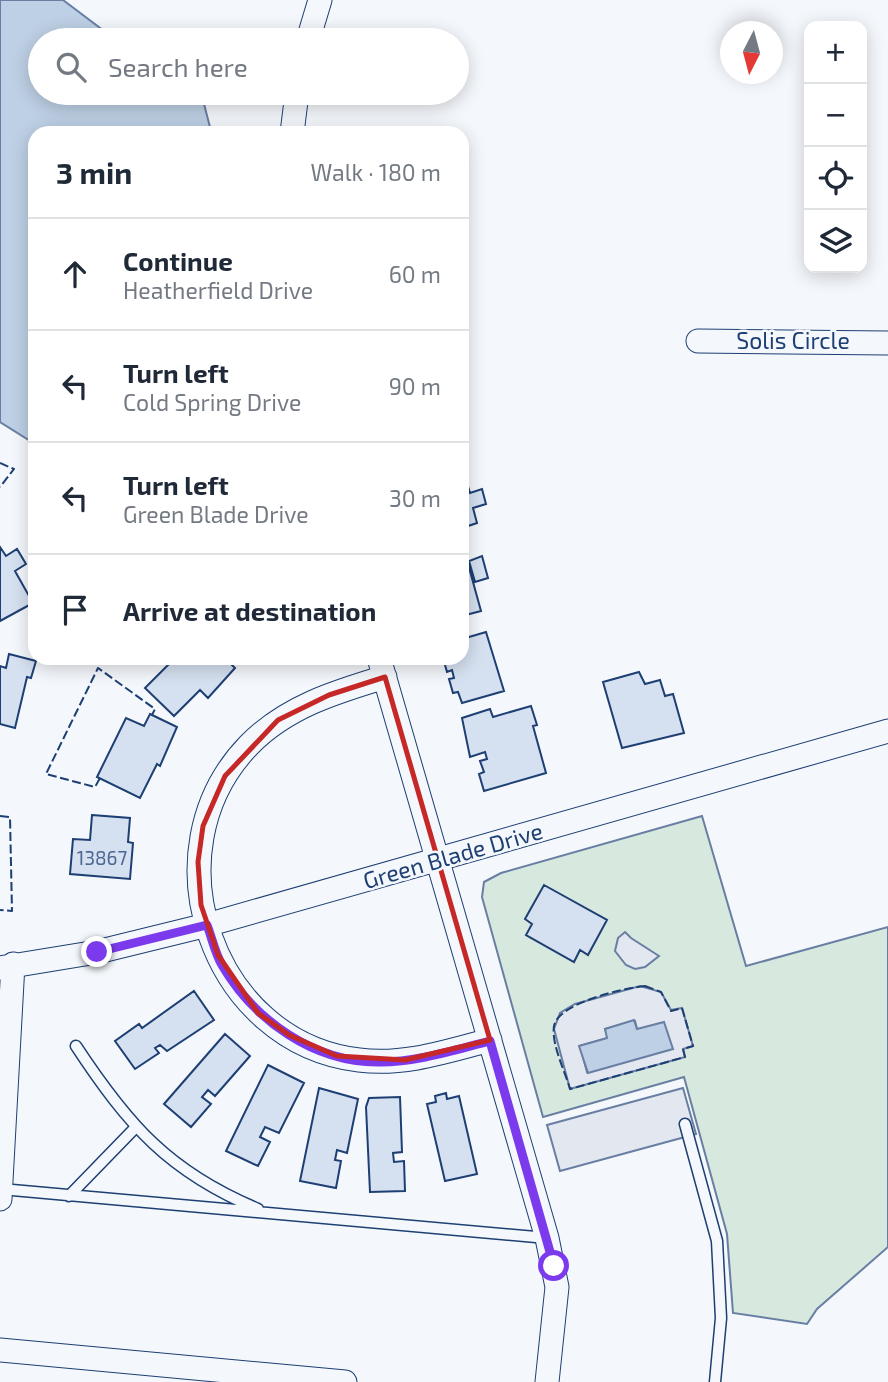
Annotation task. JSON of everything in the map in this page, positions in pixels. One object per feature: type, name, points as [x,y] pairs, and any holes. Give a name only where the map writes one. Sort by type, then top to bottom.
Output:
[{"type":"street","points":[[312,28],[320,0]]},
{"type":"street","points":[[293,126],[296,105]]},
{"type":"street","name":"Solis Circle","points":[[698,341],[888,342]]},
{"type":"street","points":[[490,1041],[405,1060],[378,1062],[337,1056],[312,1047],[272,1024],[244,997],[221,963],[207,925],[198,885],[200,843],[211,804],[234,762],[263,732],[300,707],[382,668],[438,859],[547,1238],[557,1287],[547,1382]]},
{"type":"street","name":"Green Blade Drive","points":[[4,964],[97,952],[207,925],[888,730]]},
{"type":"street","points":[[0,1199],[4,964]]},
{"type":"street","points":[[0,1350],[345,1382]]},
{"type":"lane","points":[[76,1046],[114,1104],[135,1128],[172,1161],[220,1193],[270,1214]]},
{"type":"lane","points":[[685,1124],[718,1241],[721,1318],[715,1382]]},
{"type":"lane","points":[[69,1196],[135,1128]]},
{"type":"lane","points":[[1,1189],[547,1238]]},
{"type":"highlighted area","points":[[385,677],[490,1040],[405,1060],[337,1056],[289,1035],[258,1013],[218,955],[201,905],[198,862],[203,826],[225,776],[278,720],[329,695]]},
{"type":"shaded area","points":[[702,816],[746,966],[888,927],[888,1247],[817,1309],[807,1324],[733,1313],[727,1234],[684,1077],[543,1117],[482,897],[484,882],[501,873]]},
{"type":"shaded area","points":[[625,932],[659,956],[645,967],[635,969],[626,965],[615,951],[618,938]]},
{"type":"shaded area","points":[[640,986],[661,992],[671,1010],[682,1008],[693,1046],[683,1049],[685,1057],[570,1089],[554,1029],[560,1013],[575,1004]],"holes":[[[635,1021],[637,1029],[587,1072],[580,1046],[608,1038],[605,1029]]]},
{"type":"shaded area","points":[[683,1088],[696,1134],[560,1171],[547,1125]]},
{"type":"water","points":[[0,0],[63,0],[100,28],[28,28],[28,105],[204,105],[210,126],[28,126],[28,440],[0,422]]},
{"type":"water","points":[[634,1020],[637,1029],[664,1022],[673,1049],[588,1073],[579,1046],[607,1038],[605,1029]]},
{"type":"building","points":[[482,489],[486,504],[473,508],[477,523],[469,526],[469,490],[470,493]]},
{"type":"building","points":[[0,547],[6,556],[17,549],[26,564],[15,571],[28,594],[28,606],[0,621]]},
{"type":"building","points":[[482,556],[488,578],[475,582],[469,561]]},
{"type":"building","points":[[469,568],[481,611],[469,614]]},
{"type":"building","points":[[486,632],[504,691],[462,703],[458,692],[453,693],[449,679],[454,678],[452,670],[447,672],[445,665],[469,665],[469,637]]},
{"type":"building","points":[[9,654],[28,659],[28,665],[35,665],[31,678],[27,677],[15,728],[0,724],[0,666],[6,668]]},
{"type":"building","points":[[168,665],[232,665],[235,668],[208,698],[200,690],[174,716],[145,688]]},
{"type":"building","points":[[639,672],[645,684],[660,680],[665,696],[673,694],[684,733],[622,748],[603,682]]},
{"type":"building","points":[[531,706],[537,725],[533,726],[546,773],[484,791],[479,774],[484,772],[480,761],[487,759],[485,752],[470,757],[462,718],[490,709],[493,717]]},
{"type":"building","points":[[150,714],[177,727],[160,766],[157,764],[140,798],[97,777],[126,718],[144,726]]},
{"type":"building","points":[[92,815],[130,818],[128,842],[133,843],[130,879],[70,874],[73,839],[90,840]]},
{"type":"building","points":[[544,885],[607,920],[588,955],[580,950],[574,962],[526,935],[532,924],[525,919]]},
{"type":"building","points":[[194,991],[214,1020],[167,1051],[160,1045],[155,1048],[159,1053],[135,1069],[115,1041],[139,1024],[142,1028]]},
{"type":"building","points":[[225,1034],[250,1056],[215,1096],[208,1090],[202,1097],[211,1104],[191,1127],[164,1104]]},
{"type":"building","points":[[268,1065],[304,1083],[279,1133],[265,1127],[260,1137],[270,1142],[258,1166],[226,1151]]},
{"type":"building","points":[[319,1088],[358,1099],[347,1153],[337,1150],[335,1160],[341,1161],[336,1188],[300,1181]]},
{"type":"building","points":[[446,1093],[447,1099],[459,1096],[477,1174],[445,1181],[427,1104],[436,1102],[435,1096]]},
{"type":"building","points":[[400,1097],[402,1152],[393,1153],[394,1162],[404,1161],[405,1191],[370,1192],[366,1107],[369,1098]]},
{"type":"fence","points":[[0,463],[14,469],[0,487]]},
{"type":"fence","points":[[100,778],[95,787],[46,774],[98,668],[155,709],[152,715]]},
{"type":"fence","points":[[0,816],[10,817],[12,911],[0,910]]},
{"type":"fence","points":[[645,986],[661,992],[671,1011],[682,1008],[693,1046],[683,1049],[685,1057],[570,1089],[555,1041],[554,1026],[558,1018],[567,1010],[593,998],[645,986]]},
{"type":"route","points":[[97,952],[207,925],[221,963],[244,997],[272,1024],[312,1047],[337,1056],[378,1062],[405,1060],[490,1041],[529,1170],[554,1266]]}]
